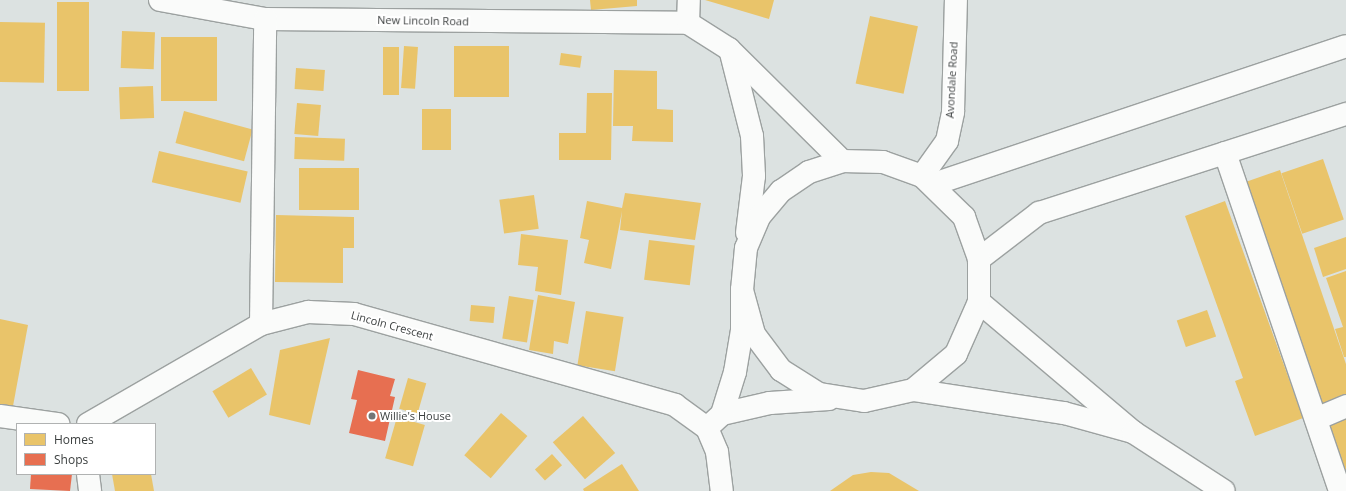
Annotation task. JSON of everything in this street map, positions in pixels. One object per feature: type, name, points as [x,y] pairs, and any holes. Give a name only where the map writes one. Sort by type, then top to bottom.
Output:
[{"type":"street","name":"New Lincoln Road","points":[[160,0],[265,19],[688,23]]},
{"type":"street","points":[[689,0],[688,23],[729,48],[842,161]]},
{"type":"street","name":"Avondale Road","points":[[928,180],[947,142],[953,112],[956,0]]},
{"type":"street","points":[[261,324],[265,19]]},
{"type":"street","points":[[928,180],[1346,46]]},
{"type":"street","points":[[722,491],[716,452],[714,421],[742,330],[742,290],[754,176],[752,136],[743,89],[729,48]]},
{"type":"street","points":[[979,259],[1039,213],[1346,114]]},
{"type":"street","points":[[1225,153],[1340,491]]},
{"type":"street","points":[[746,248],[759,217],[781,191],[809,172],[842,161],[883,162],[928,180],[964,217],[979,259],[980,302],[956,354],[913,390]]},
{"type":"street","points":[[742,290],[754,334],[781,370],[819,394],[864,401]]},
{"type":"street","points":[[980,302],[1133,432],[1224,491]]},
{"type":"street","name":"Lincoln Crescent","points":[[90,423],[261,324],[308,312],[354,314],[675,405],[714,421]]},
{"type":"street","points":[[714,421],[770,403],[818,399],[864,401],[913,390],[1064,413],[1133,432]]},
{"type":"street","points":[[1316,419],[1346,406]]},
{"type":"street","points":[[0,416],[51,423]]},
{"type":"street","points":[[88,475],[90,491]]},
{"type":"building: Homes","points":[[590,0],[637,0],[637,6],[591,10]]},
{"type":"building: Homes","points":[[705,0],[774,0],[769,19]]},
{"type":"building: Homes","points":[[57,2],[89,2],[89,91],[57,91]]},
{"type":"building: Homes","points":[[870,16],[918,26],[904,94],[856,83]]},
{"type":"building: Homes","points":[[0,22],[45,23],[44,83],[0,82]]},
{"type":"building: Homes","points":[[122,31],[155,32],[154,69],[121,68]]},
{"type":"building: Homes","points":[[161,37],[217,37],[217,101],[161,101]]},
{"type":"building: Homes","points":[[404,46],[418,47],[415,89],[401,88]]},
{"type":"building: Homes","points":[[454,46],[509,46],[509,97],[454,97]]},
{"type":"building: Homes","points":[[383,47],[399,47],[399,95],[383,95]]},
{"type":"building: Homes","points":[[561,53],[582,56],[580,68],[559,65]]},
{"type":"building: Homes","points":[[296,68],[325,70],[323,91],[295,89]]},
{"type":"building: Homes","points":[[614,70],[657,71],[657,109],[673,110],[673,142],[632,141],[633,126],[613,126]]},
{"type":"building: Homes","points":[[153,86],[154,118],[120,119],[119,87]]},
{"type":"building: Homes","points":[[587,93],[612,93],[611,160],[559,160],[559,133],[586,133]]},
{"type":"building: Homes","points":[[297,103],[321,105],[318,136],[294,134]]},
{"type":"building: Homes","points":[[422,109],[451,109],[451,150],[422,150]]},
{"type":"building: Homes","points":[[184,111],[253,129],[244,161],[175,143]]},
{"type":"building: Homes","points":[[295,137],[345,139],[344,161],[294,159]]},
{"type":"building: Homes","points":[[159,151],[248,171],[240,203],[152,182]]},
{"type":"building: Homes","points":[[1323,159],[1344,220],[1302,234],[1281,173]]},
{"type":"building: Homes","points":[[299,168],[359,168],[359,210],[299,210]]},
{"type":"building: Homes","points":[[1280,170],[1346,364],[1346,396],[1313,407],[1237,185]]},
{"type":"building: Homes","points":[[625,193],[701,203],[695,240],[620,230],[622,211],[611,269],[584,263],[589,240],[580,238],[587,201],[622,208]]},
{"type":"building: Homes","points":[[534,195],[539,229],[504,234],[499,200]]},
{"type":"building: Homes","points":[[1225,201],[1303,418],[1255,436],[1235,381],[1243,378],[1185,216]]},
{"type":"building: Homes","points":[[276,215],[354,217],[354,248],[343,248],[343,283],[275,282]]},
{"type":"building: Homes","points":[[521,234],[568,240],[561,295],[535,291],[538,267],[518,265]]},
{"type":"building: Homes","points":[[1346,237],[1346,269],[1323,277],[1314,248]]},
{"type":"building: Homes","points":[[649,240],[695,246],[690,285],[644,280]]},
{"type":"building: Homes","points":[[1346,271],[1346,357],[1344,357],[1335,329],[1343,327],[1326,278]]},
{"type":"building: Homes","points":[[538,295],[575,302],[568,344],[554,341],[553,354],[529,350]]},
{"type":"building: Homes","points":[[509,296],[534,300],[527,342],[502,338]]},
{"type":"building: Homes","points":[[471,305],[495,307],[494,323],[470,321]]},
{"type":"building: Homes","points":[[1207,310],[1216,336],[1186,347],[1177,320]]},
{"type":"building: Homes","points":[[586,311],[624,317],[615,371],[577,365]]},
{"type":"building: Homes","points":[[0,319],[28,325],[13,406],[0,404]]},
{"type":"building: Homes","points":[[330,338],[310,425],[269,415],[280,350]]},
{"type":"building: Homes","points":[[251,368],[267,395],[228,418],[212,391]]},
{"type":"building: Homes","points":[[408,378],[426,383],[417,414],[399,409]]},
{"type":"building: Homes","points":[[1346,409],[1346,491],[1318,419]]},
{"type":"building: Homes","points":[[501,413],[527,436],[491,478],[464,455]]},
{"type":"building: Homes","points":[[583,416],[615,453],[585,479],[553,442]]},
{"type":"building: Homes","points":[[397,417],[425,425],[413,466],[385,458]]},
{"type":"building: Homes","points":[[552,454],[562,465],[545,481],[535,469]]},
{"type":"building: Homes","points":[[622,464],[639,491],[584,491],[583,489]]},
{"type":"building: Homes","points":[[871,472],[889,473],[919,491],[830,491],[853,475]]},
{"type":"building: Homes","points":[[112,475],[151,475],[154,491],[115,491]]},
{"type":"building: Shops","name":"Willie's House","points":[[358,370],[395,379],[390,396],[395,397],[385,441],[349,433],[357,400],[351,399]]},
{"type":"building: Shops","points":[[31,475],[72,475],[70,491],[30,489]]},
{"type":"place","name":"Willie's House","points":[[372,416]]}]
